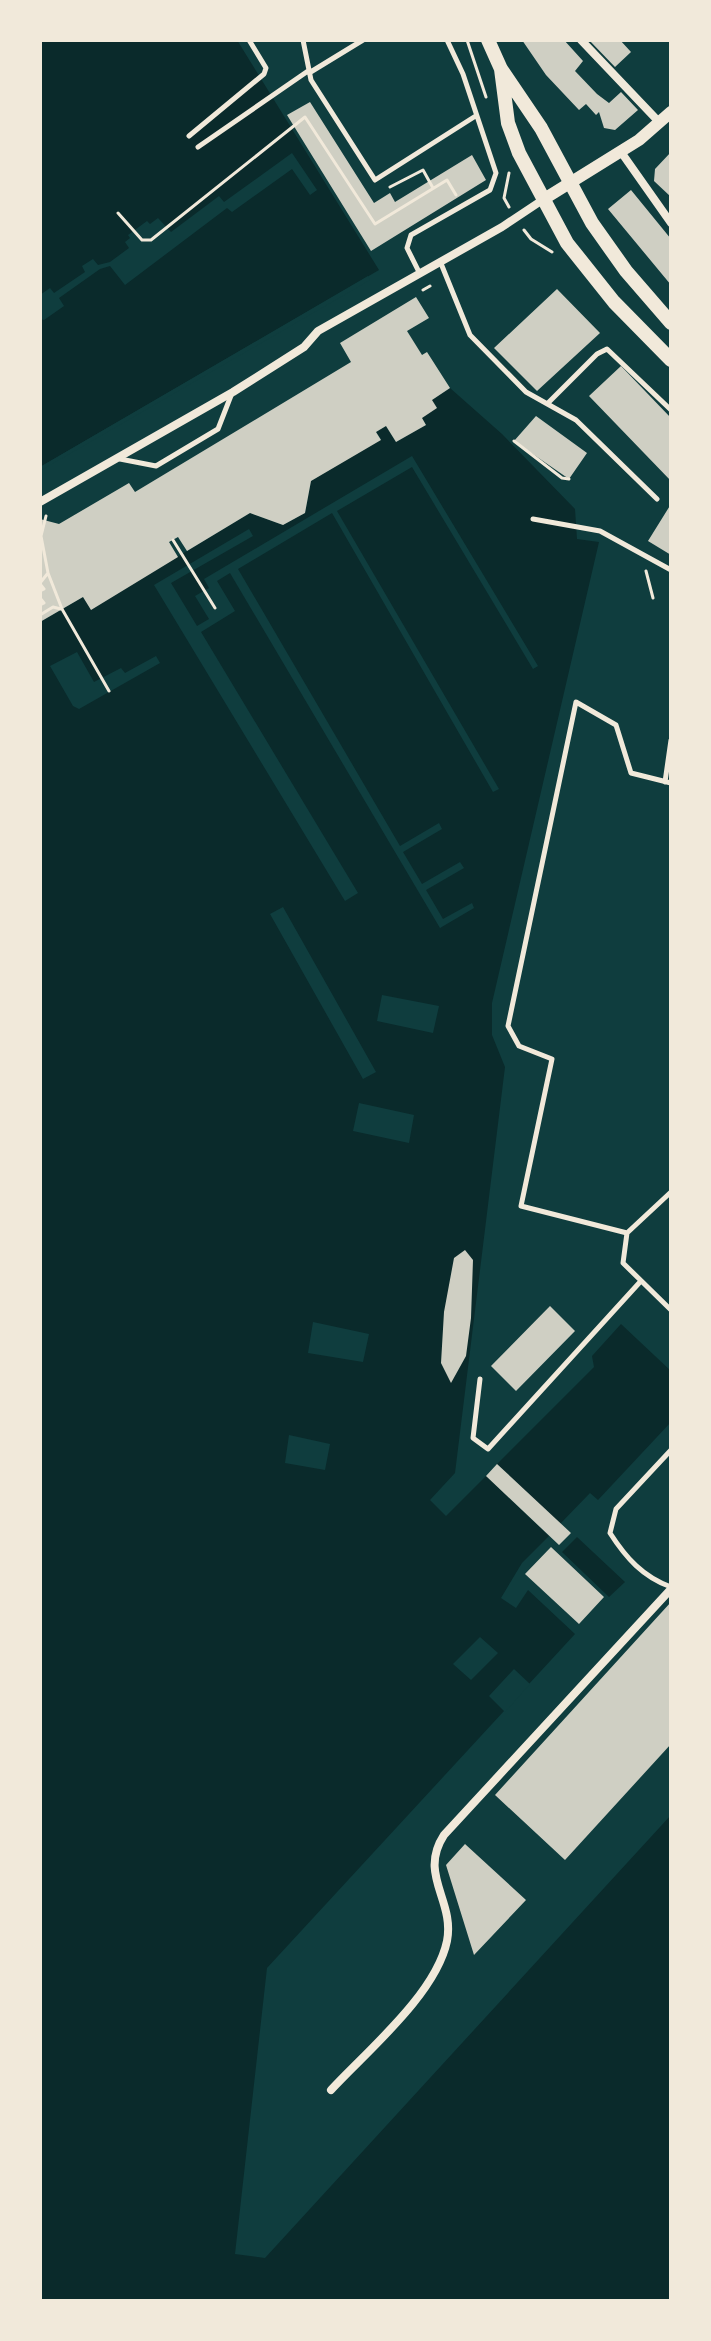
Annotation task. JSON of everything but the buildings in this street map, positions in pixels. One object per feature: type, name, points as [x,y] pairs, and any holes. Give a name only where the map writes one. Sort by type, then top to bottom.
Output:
[{"type":"main road","points":[[488,40],[501,69],[533,113],[601,235],[671,323]]},
{"type":"main road","points":[[501,69],[508,123],[544,199],[579,259],[614,302],[671,360]]},
{"type":"street","points":[[581,40],[660,123]]},
{"type":"street","points":[[40,502],[233,392],[304,347],[318,331],[621,152],[671,112]]},
{"type":"street","points":[[621,152],[671,223]]},
{"type":"street","points":[[331,2090],[421,1993],[439,1965],[447,1938],[443,1898],[434,1871],[434,1851],[444,1835],[671,1588]]},
{"type":"lane","points":[[189,136],[260,79],[266,68],[249,40]]},
{"type":"lane","points":[[303,40],[308,56],[308,72],[375,180],[474,117]]},
{"type":"lane","points":[[198,147],[308,72],[363,40]]},
{"type":"lane","points":[[419,272],[407,248],[411,235],[490,190],[496,173],[474,117],[463,74],[447,40]]},
{"type":"lane","points":[[440,261],[470,335],[526,392],[549,402],[576,420],[657,499]]},
{"type":"lane","points":[[549,402],[597,354],[607,349],[671,410]]},
{"type":"lane","points":[[120,459],[156,466],[218,429],[233,392]]},
{"type":"lane","points":[[533,519],[600,531],[671,570]]},
{"type":"lane","points":[[627,1233],[521,1206],[552,1059],[519,1046],[508,1026],[576,702],[616,725],[631,773],[668,782],[671,740]]},
{"type":"lane","points":[[671,1192],[627,1233],[623,1263],[671,1310]]},
{"type":"lane","points":[[480,1379],[473,1438],[488,1449],[640,1282]]},
{"type":"lane","points":[[671,1450],[616,1509],[610,1533],[626,1558],[652,1580],[671,1588]]},
{"type":"path","points":[[118,213],[142,240],[151,240],[305,117],[375,224],[433,188],[423,170],[391,189],[382,175]]},
{"type":"path","points":[[423,290],[430,286]]},
{"type":"path","points":[[514,441],[562,478],[569,479]]},
{"type":"path","points":[[46,516],[41,536],[48,573],[62,609],[109,691]]},
{"type":"path","points":[[173,540],[215,608]]},
{"type":"path","points":[[642,554],[653,598]]},
{"type":"path","points":[[40,591],[44,589],[40,583],[48,573]]},
{"type":"path","points":[[40,598],[44,603],[40,605]]},
{"type":"path","points":[[40,615],[53,607],[62,609]]},
{"type":"water","points":[[40,40],[237,40],[379,270],[40,467]]},
{"type":"water","points":[[450,388],[502,434],[575,509],[577,539],[599,542],[492,1003],[492,1035],[505,1067],[455,1473],[430,1500],[446,1516],[486,1476],[549,1536],[522,1563],[501,1598],[516,1608],[528,1590],[575,1634],[267,1968],[235,2254],[265,2258],[671,1815],[671,2301],[40,2301],[40,622],[83,597],[91,609],[250,513],[283,525],[305,513],[311,481],[381,439],[376,432],[386,426],[396,442],[426,425],[422,418],[432,400]]},
{"type":"water","points":[[621,1324],[671,1371],[671,1422],[598,1500],[590,1493],[560,1524],[497,1464],[594,1367],[592,1356]]},
{"type":"water","points":[[577,1537],[625,1582],[609,1597],[562,1552]]},
{"type":"pier","points":[[292,153],[317,190],[310,195],[292,169],[232,212],[227,208],[125,285],[110,266],[100,269],[59,298],[64,306],[44,320],[40,319],[40,295],[50,288],[54,293],[85,272],[82,266],[93,259],[98,265],[110,262],[129,248],[125,242],[130,238],[128,235],[147,221],[150,224],[158,218],[171,232],[219,196],[224,202]]},
{"type":"pier","points":[[368,276],[370,280],[40,471],[40,467]]},
{"type":"pier","points":[[412,456],[538,666],[533,669],[412,467],[337,511],[499,789],[493,792],[332,513],[238,569],[400,846],[439,823],[442,829],[403,852],[422,884],[460,862],[464,868],[426,890],[443,919],[472,903],[474,908],[440,928],[230,573],[217,581],[235,611],[201,632],[358,893],[345,901],[154,585],[249,529],[253,536],[171,583],[197,626],[209,619],[195,596],[209,588],[204,579]]},
{"type":"pier","points":[[77,652],[94,682],[121,668],[125,673],[156,656],[160,663],[79,709],[73,706],[50,666]]},
{"type":"pier","points":[[283,907],[376,1072],[363,1079],[270,914]]},
{"type":"pier","points":[[382,995],[439,1006],[433,1033],[377,1021]]},
{"type":"pier","points":[[359,1103],[414,1115],[409,1143],[353,1131]]},
{"type":"pier","points":[[313,1322],[369,1334],[363,1362],[308,1353]]},
{"type":"pier","points":[[289,1435],[330,1444],[325,1470],[285,1463]]},
{"type":"pier","points":[[480,1637],[498,1653],[471,1680],[453,1664]]},
{"type":"pier","points":[[514,1669],[530,1684],[505,1712],[489,1696]]}]
